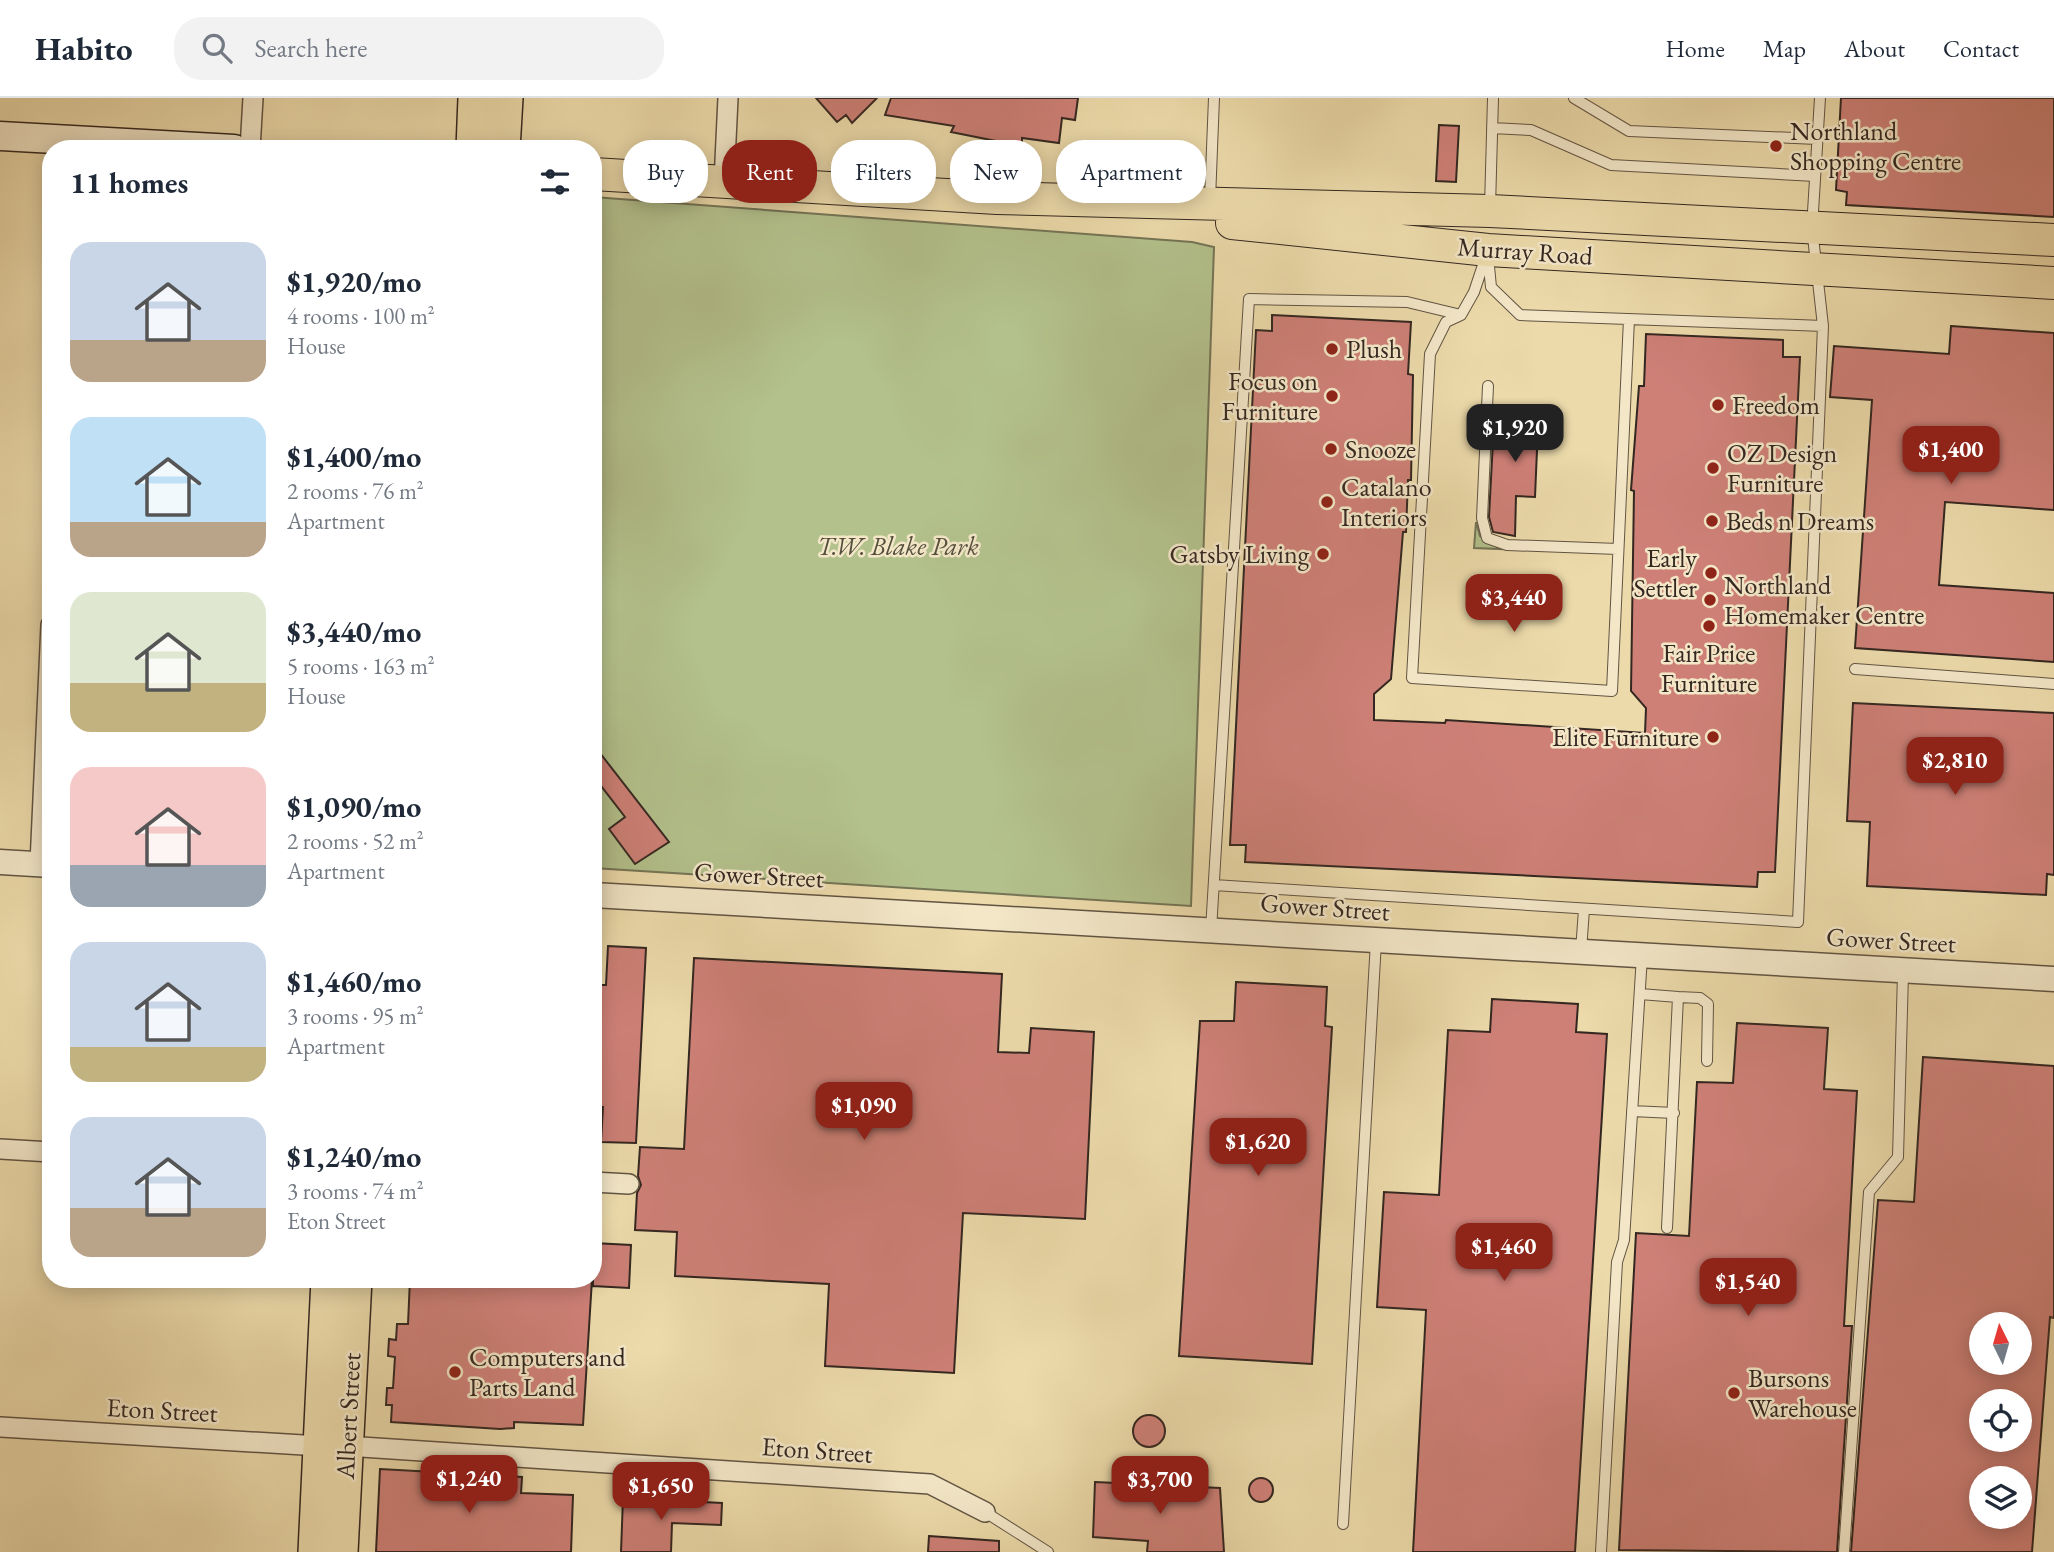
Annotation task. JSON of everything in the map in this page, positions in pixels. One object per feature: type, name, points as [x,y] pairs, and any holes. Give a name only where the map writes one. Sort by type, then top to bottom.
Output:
[{"type":"highway","points":[[473,140],[475,98]]},
{"type":"highway","points":[[504,140],[506,98]]},
{"type":"highway","name":"Albert Street","points":[[315,1552],[333,1446],[341,1294]]},
{"type":"highway","name":"Albert Street","points":[[333,1446],[341,1552]]},
{"type":"main road","points":[[0,136],[42,141]]},
{"type":"main road","name":"Murray Road","points":[[602,175],[722,182]]},
{"type":"main road","name":"Murray Road","points":[[817,187],[950,195]]},
{"type":"main road","name":"Murray Road","points":[[1042,199],[1490,211],[2054,240]]},
{"type":"main road","name":"Murray Road","points":[[1042,203],[1488,250],[2054,283]]},
{"type":"main road","points":[[1488,250],[1490,211]]},
{"type":"street","points":[[251,140],[253,98]]},
{"type":"street","points":[[726,140],[728,98]]},
{"type":"street","points":[[0,862],[42,864]]},
{"type":"street","name":"Gower Street","points":[[602,896],[2054,979]]},
{"type":"street","points":[[0,1149],[42,1151]]},
{"type":"street","points":[[602,1182],[629,1184]]},
{"type":"street","name":"Eton Street","points":[[0,1427],[930,1483],[985,1512]]},
{"type":"lane","points":[[1210,204],[1214,98]]},
{"type":"lane","points":[[1490,211],[1493,98]]},
{"type":"lane","points":[[1574,98],[1629,131],[1817,139]]},
{"type":"lane","points":[[1214,885],[1798,922],[1823,326],[1812,228],[1819,98]]},
{"type":"lane","points":[[1492,128],[1531,130],[1611,164],[1815,176]]},
{"type":"lane","points":[[1488,250],[1474,292],[1461,315],[1446,322],[1430,354],[1412,678],[1612,691],[1629,319]]},
{"type":"lane","points":[[1488,250],[1491,288],[1520,315],[1823,326]]},
{"type":"lane","points":[[1211,930],[1249,299],[1407,302],[1461,315]]},
{"type":"lane","points":[[1488,386],[1482,518],[1487,538],[1507,545],[1618,549]]},
{"type":"lane","points":[[1856,669],[2054,684]]},
{"type":"lane","points":[[1581,952],[1584,909]]},
{"type":"lane","points":[[1343,1524],[1376,940]]},
{"type":"lane","points":[[1601,1552],[1617,1262],[1624,1240],[1642,955]]},
{"type":"lane","points":[[1844,1552],[1869,1192],[1898,1157],[1903,970]]},
{"type":"lane","points":[[1640,994],[1700,998],[1708,1004],[1707,1061]]},
{"type":"lane","points":[[1667,1228],[1678,996]]},
{"type":"lane","points":[[1632,1111],[1674,1113]]},
{"type":"lane","points":[[985,1512],[1048,1552]]},
{"type":"green space","name":"T.W. Blake Park","points":[[602,198],[623,199],[623,203],[673,203],[1192,242],[1214,247],[1191,906],[602,869]]},
{"type":"green space","points":[[1476,522],[1480,536],[1500,549],[1474,548]]},
{"type":"building","points":[[816,98],[877,98],[852,123],[846,115],[837,122]]},
{"type":"building","points":[[891,98],[1078,98],[1075,120],[1062,118],[1059,140],[1056,143],[1022,138],[991,140],[951,132],[954,126],[885,115]]},
{"type":"building","points":[[1841,98],[2054,98],[2054,217],[1846,205],[1847,192],[1836,190]]},
{"type":"building","points":[[1439,125],[1459,126],[1456,182],[1436,181]]},
{"type":"building","name":"Northland Homemaker Centre","points":[[1272,315],[1411,322],[1408,374],[1413,375],[1411,480],[1408,480],[1406,532],[1403,532],[1391,679],[1374,694],[1374,720],[1445,723],[1446,720],[1645,733],[1646,708],[1631,691],[1634,491],[1631,490],[1639,386],[1644,386],[1646,334],[1783,340],[1783,357],[1800,357],[1775,872],[1758,872],[1757,887],[1245,862],[1246,845],[1230,845],[1256,330],[1272,331]]},
{"type":"building","points":[[1951,326],[2054,333],[2054,510],[1945,502],[1939,585],[2054,593],[2054,662],[1855,648],[1872,400],[1830,397],[1834,346],[1949,354]]},
{"type":"building","points":[[1511,406],[1551,407],[1551,427],[1538,426],[1535,497],[1516,496],[1515,536],[1493,532],[1489,517],[1494,422],[1510,422]]},
{"type":"building","points":[[1853,703],[2054,713],[2054,875],[2047,874],[2046,895],[1867,886],[1870,822],[1847,821]]},
{"type":"building","points":[[602,756],[669,842],[635,864],[609,829],[625,817],[602,787]]},
{"type":"building","points":[[608,946],[646,948],[636,1143],[602,1142],[602,985],[606,985]]},
{"type":"building","points":[[694,958],[1002,974],[998,1052],[1029,1053],[1031,1028],[1094,1032],[1085,1219],[963,1213],[954,1373],[825,1366],[829,1284],[675,1276],[677,1232],[635,1230],[637,1193],[641,1185],[638,1176],[640,1147],[684,1149]]},
{"type":"building","points":[[1236,982],[1327,987],[1325,1026],[1332,1027],[1312,1364],[1179,1356],[1200,1021],[1234,1021]]},
{"type":"building","points":[[1492,999],[1578,1004],[1576,1032],[1607,1034],[1575,1552],[1413,1552],[1426,1310],[1377,1307],[1384,1192],[1439,1195],[1448,1030],[1490,1032]]},
{"type":"building","name":"Bursons Warehouse","points":[[1737,1023],[1828,1028],[1824,1089],[1857,1091],[1844,1326],[1852,1326],[1837,1552],[1619,1550],[1636,1233],[1689,1236],[1697,1082],[1733,1083]]},
{"type":"building","points":[[1923,1057],[2054,1066],[2054,1318],[2050,1317],[2032,1552],[1851,1552],[1878,1200],[1914,1202]]},
{"type":"building","points":[[602,1243],[631,1245],[629,1288],[602,1286]]},
{"type":"building","points":[[410,1288],[591,1288],[583,1425],[514,1422],[514,1428],[500,1429],[391,1422],[392,1405],[386,1405],[387,1388],[393,1388],[395,1357],[388,1356],[389,1339],[396,1340],[397,1324],[408,1324]]},
{"type":"building","points":[[1149,1415],[1160,1420],[1165,1431],[1160,1442],[1149,1447],[1138,1442],[1133,1431],[1138,1420]]},
{"type":"building","points":[[380,1469],[522,1477],[521,1493],[573,1495],[571,1552],[376,1552]]},
{"type":"building","points":[[1261,1478],[1272,1485],[1273,1490],[1266,1501],[1261,1502],[1250,1495],[1249,1490],[1256,1479]]},
{"type":"building","points":[[1095,1482],[1220,1488],[1224,1552],[1147,1552],[1148,1541],[1093,1537]]},
{"type":"building","points":[[623,1498],[722,1503],[721,1525],[672,1523],[671,1552],[621,1552]]},
{"type":"building","points":[[929,1536],[999,1541],[999,1552],[928,1552]]},
{"type":"place","name":"Northland Shopping Centre","points":[[1776,146]]},
{"type":"place","name":"Plush","points":[[1332,349]]},
{"type":"place","name":"Focus on Furniture","points":[[1332,396]]},
{"type":"place","name":"Freedom","points":[[1718,405]]},
{"type":"place","name":"Snooze","points":[[1331,449]]},
{"type":"place","name":"OZ Design Furniture","points":[[1713,468]]},
{"type":"place","name":"Catalano Interiors","points":[[1327,502]]},
{"type":"place","name":"Beds n Dreams","points":[[1712,521]]},
{"type":"place","name":"Gatsby Living","points":[[1323,554]]},
{"type":"place","name":"Early Settler","points":[[1711,573]]},
{"type":"place","name":"Northland Homemaker Centre","points":[[1710,600]]},
{"type":"place","name":"Fair Price Furniture","points":[[1709,626]]},
{"type":"place","name":"Elite Furniture","points":[[1713,737]]},
{"type":"place","name":"Computers and Parts Land","points":[[455,1372]]},
{"type":"place","name":"Bursons Warehouse","points":[[1734,1393]]}]
